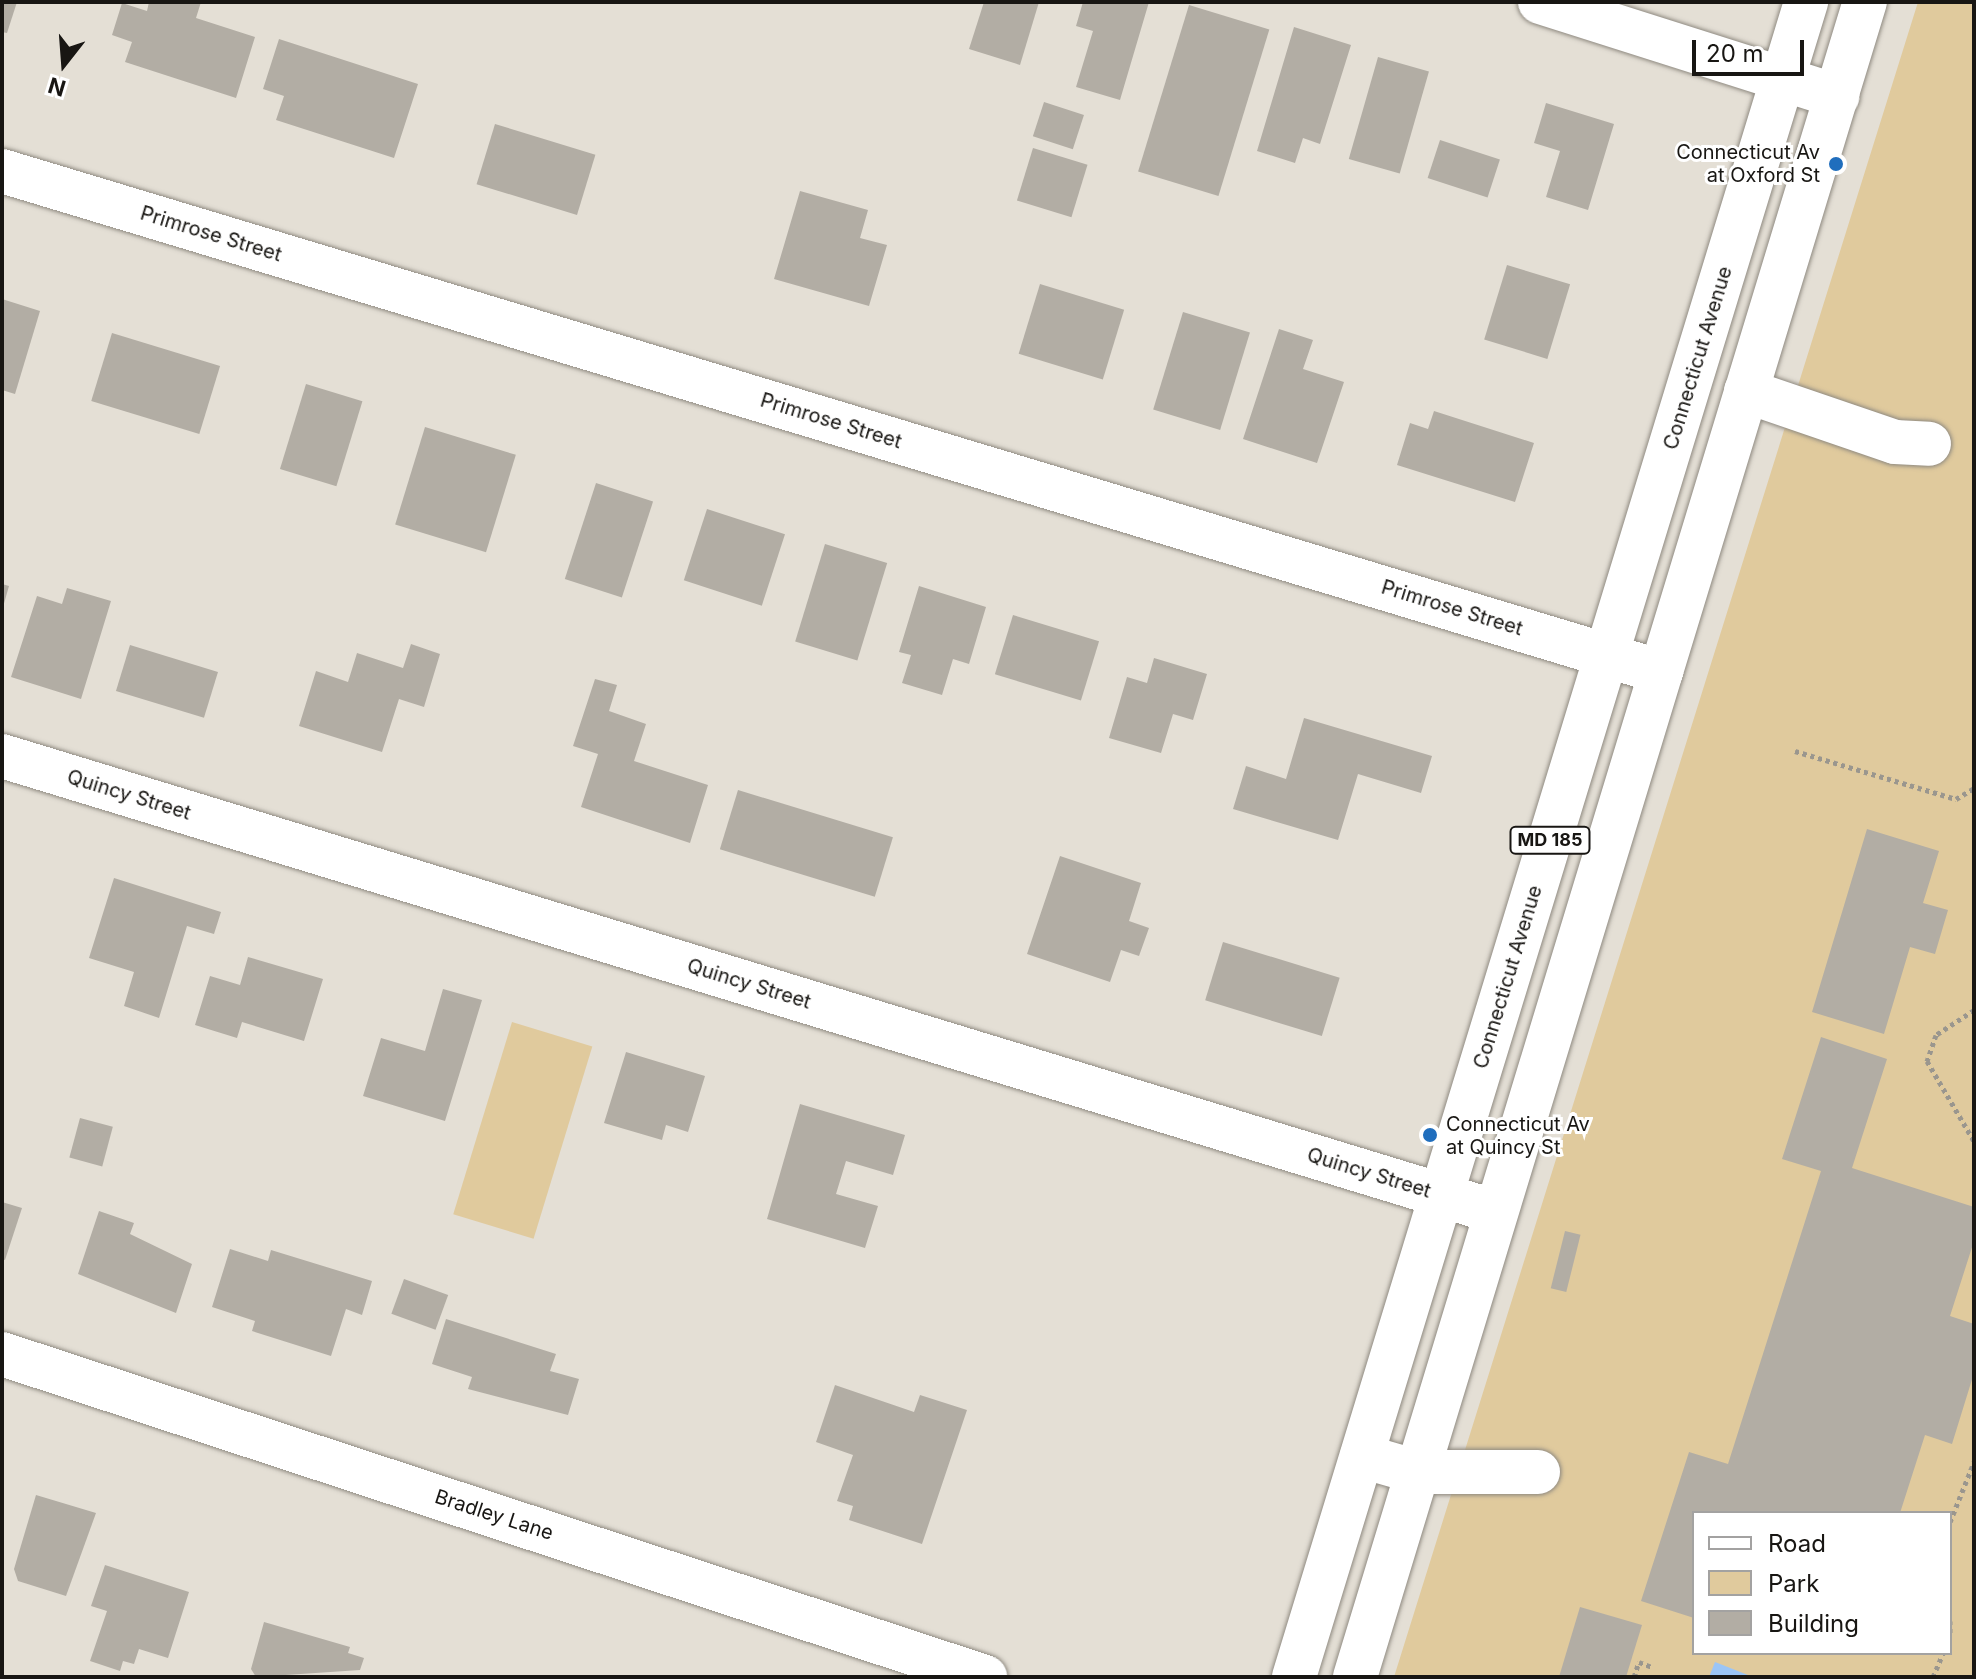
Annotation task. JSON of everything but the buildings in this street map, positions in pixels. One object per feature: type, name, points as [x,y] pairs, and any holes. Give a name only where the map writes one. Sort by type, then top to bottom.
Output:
[{"type":"street","points":[[1540,2],[1837,96]]},
{"type":"street","name":"Connecticut Avenue","points":[[1294,1677],[1806,2]]},
{"type":"street","name":"MD 185","points":[[1355,1677],[1865,2]]},
{"type":"street","name":"Primrose Street","points":[[2,171],[1661,672]]},
{"type":"street","points":[[1746,391],[1895,442],[1929,444]]},
{"type":"street","name":"Quincy Street","points":[[2,756],[1496,1212]]},
{"type":"street","name":"Bradley Lane","points":[[2,1354],[985,1677]]},
{"type":"street","points":[[1362,1456],[1417,1472],[1538,1472]]},
{"type":"path","points":[[1795,751],[1956,799],[1974,788]]},
{"type":"path","points":[[1974,1010],[1936,1035],[1927,1061],[1974,1141]]},
{"type":"path","points":[[1952,1517],[1974,1462]]},
{"type":"path","points":[[1933,1677],[1942,1655]]},
{"type":"path","points":[[1634,1677],[1639,1662],[1652,1667]]},
{"type":"green space","points":[[1918,2],[1974,2],[1974,1677],[1394,1677]]},
{"type":"green space","points":[[512,1022],[592,1047],[534,1239],[453,1214]]},
{"type":"water","points":[[1715,1662],[1753,1677],[1709,1677]]},
{"type":"place","name":"Connecticut Av at Oxford St","points":[[1836,164]]},
{"type":"place","name":"Connecticut Av at Quincy St","points":[[1430,1135]]}]
